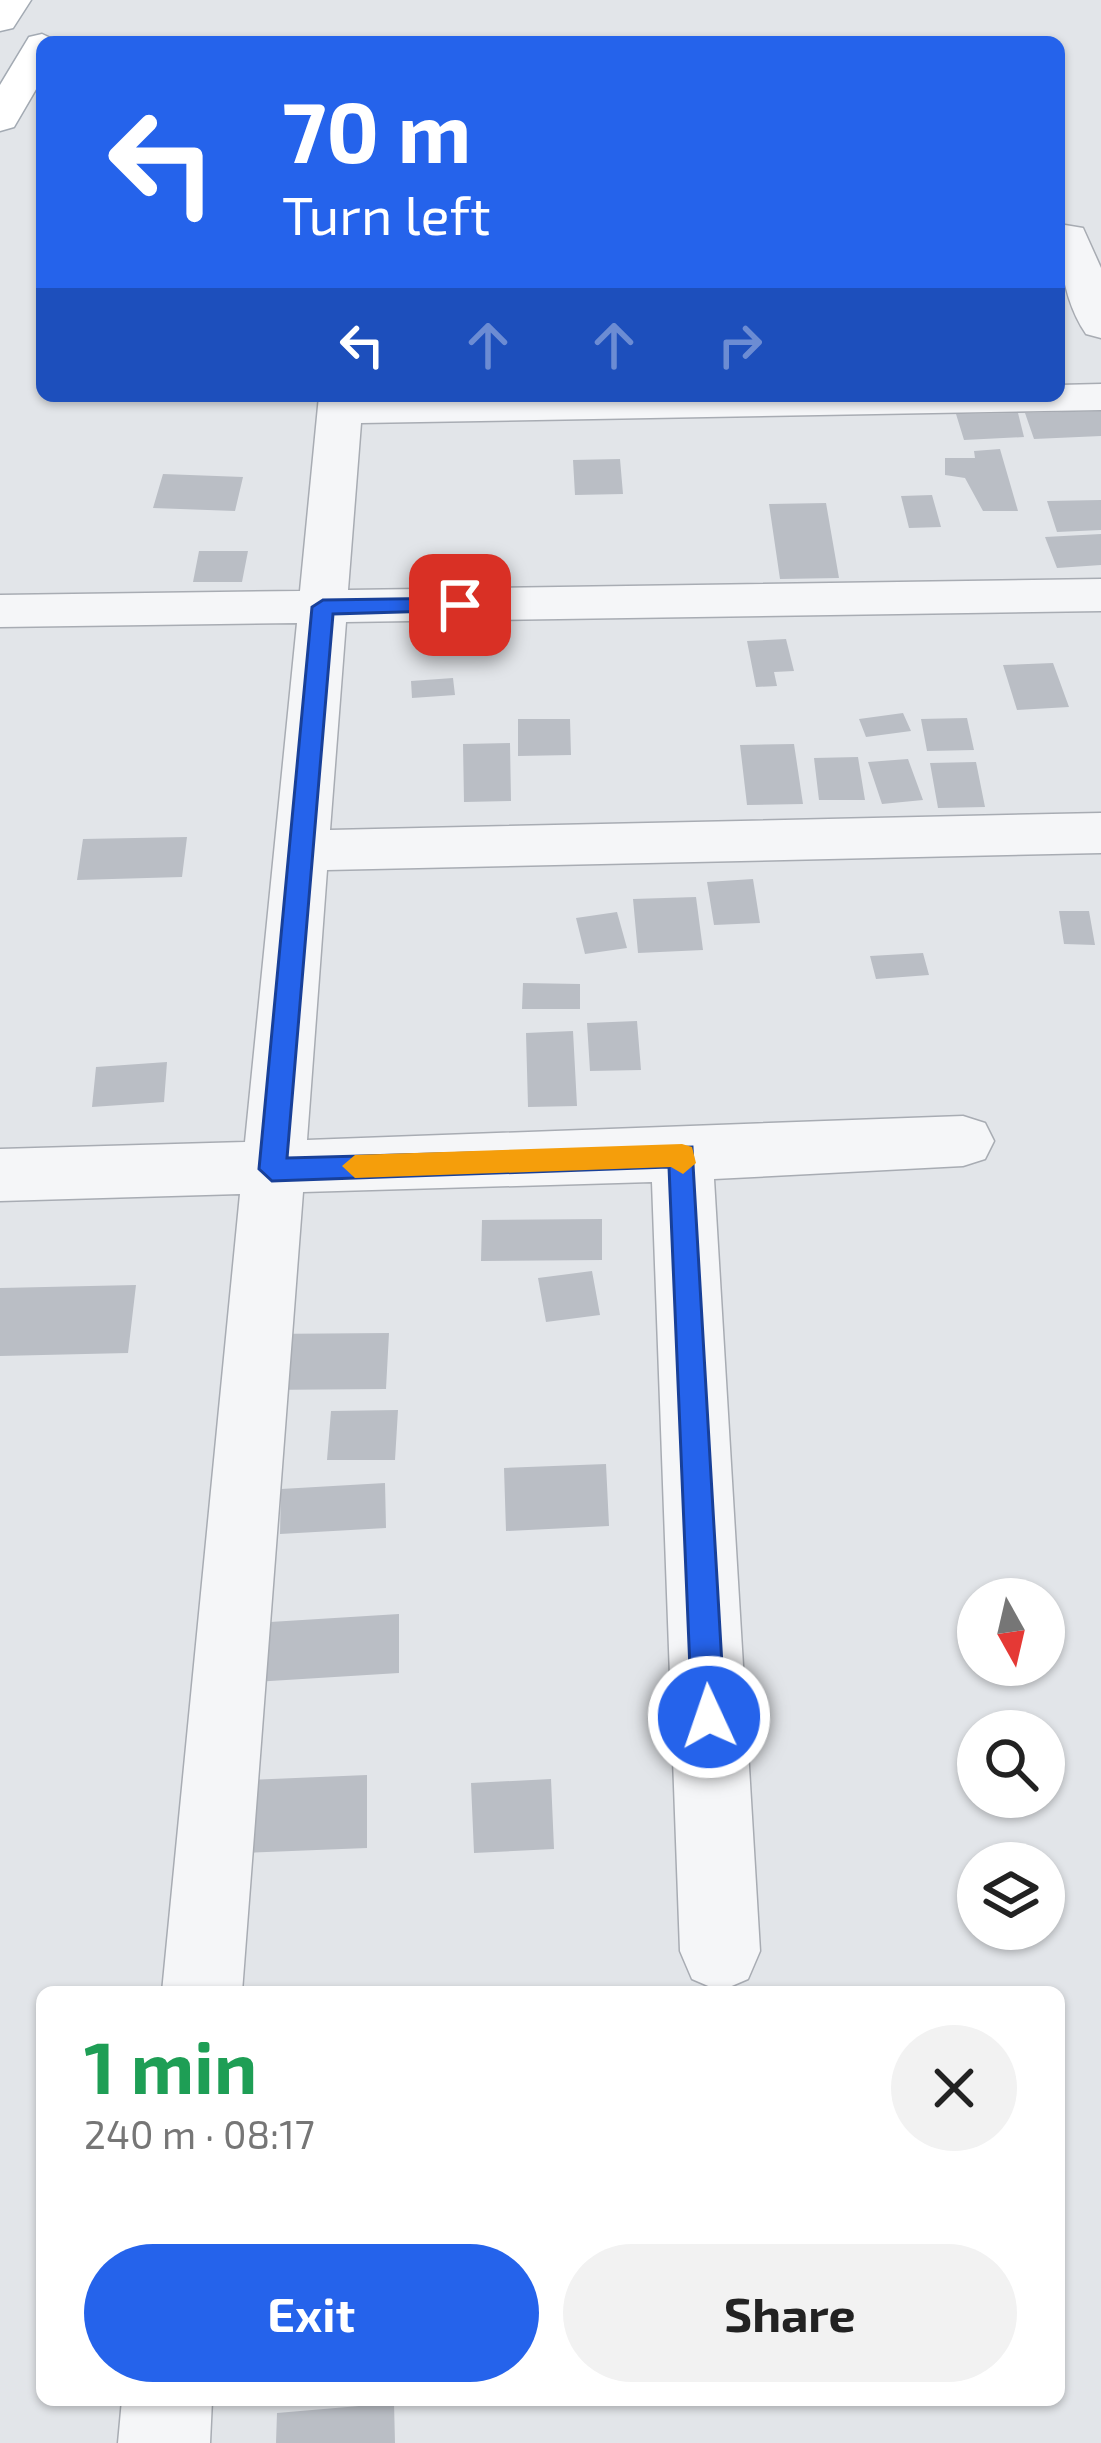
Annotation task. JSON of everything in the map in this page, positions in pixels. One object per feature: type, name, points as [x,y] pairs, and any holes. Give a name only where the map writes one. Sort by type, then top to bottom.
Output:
[{"type":"main road","points":[[0,20],[14,0]]},
{"type":"main road","points":[[0,119],[36,57]]},
{"type":"street","points":[[1065,236],[1069,236],[1101,325]]},
{"type":"street","points":[[1065,397],[1101,397]]},
{"type":"street","points":[[203,1986],[340,403],[467,402]]},
{"type":"street","points":[[0,611],[1101,595]]},
{"type":"street","points":[[298,851],[1101,833]]},
{"type":"street","points":[[0,1174],[682,1155],[963,1141]]},
{"type":"street","points":[[682,1155],[720,1951]]},
{"type":"street","points":[[164,2443],[167,2406]]},
{"type":"building","points":[[1101,411],[1101,436],[1034,439],[1025,413]]},
{"type":"building","points":[[1018,413],[1024,437],[964,440],[956,414]]},
{"type":"building","points":[[1000,449],[1018,511],[983,511],[965,478],[945,475],[945,458],[975,458],[974,451]]},
{"type":"building","points":[[620,459],[623,494],[575,495],[573,460]]},
{"type":"building","points":[[163,474],[243,477],[235,511],[153,508]]},
{"type":"building","points":[[932,495],[941,527],[909,528],[901,496]]},
{"type":"building","points":[[1101,500],[1101,530],[1057,532],[1047,501]]},
{"type":"building","points":[[826,503],[839,578],[780,579],[769,504]]},
{"type":"building","points":[[1101,534],[1101,565],[1057,568],[1045,537]]},
{"type":"building","points":[[199,551],[248,551],[242,582],[193,582]]},
{"type":"building","points":[[786,639],[794,671],[774,672],[777,686],[756,687],[747,641]]},
{"type":"building","points":[[1053,663],[1069,707],[1017,710],[1003,665]]},
{"type":"building","points":[[453,678],[455,695],[412,698],[411,681]]},
{"type":"building","points":[[903,713],[911,731],[866,737],[859,719]]},
{"type":"building","points":[[967,718],[974,750],[927,751],[921,719]]},
{"type":"building","points":[[518,719],[570,719],[571,755],[518,756]]},
{"type":"building","points":[[510,743],[511,801],[464,802],[463,744]]},
{"type":"building","points":[[794,744],[803,804],[747,805],[740,745]]},
{"type":"building","points":[[858,757],[865,800],[819,800],[814,758]]},
{"type":"building","points":[[908,759],[923,800],[882,804],[868,762]]},
{"type":"building","points":[[976,762],[985,807],[938,808],[930,763]]},
{"type":"building","points":[[187,837],[182,877],[77,880],[83,839]]},
{"type":"building","points":[[753,879],[760,923],[714,925],[707,882]]},
{"type":"building","points":[[696,897],[703,950],[638,953],[633,899]]},
{"type":"building","points":[[1059,911],[1089,911],[1095,945],[1064,944]]},
{"type":"building","points":[[617,912],[627,948],[585,954],[576,918]]},
{"type":"building","points":[[923,953],[929,975],[876,979],[870,956]]},
{"type":"building","points":[[523,983],[580,984],[580,1009],[522,1009]]},
{"type":"building","points":[[637,1021],[641,1070],[590,1071],[587,1023]]},
{"type":"building","points":[[573,1031],[577,1106],[528,1107],[526,1033]]},
{"type":"building","points":[[167,1062],[164,1102],[92,1107],[96,1067]]},
{"type":"building","points":[[602,1219],[602,1260],[481,1261],[482,1220]]},
{"type":"building","points":[[592,1271],[600,1315],[546,1322],[538,1278]]},
{"type":"building","points":[[136,1285],[128,1353],[0,1356],[0,1288]]},
{"type":"building","points":[[389,1333],[386,1389],[257,1390],[262,1334]]},
{"type":"building","points":[[398,1410],[395,1460],[327,1460],[331,1411]]},
{"type":"building","points":[[606,1464],[609,1526],[506,1531],[504,1468]]},
{"type":"building","points":[[385,1483],[386,1528],[280,1534],[281,1489]]},
{"type":"building","points":[[399,1614],[399,1673],[236,1683],[238,1624]]},
{"type":"building","points":[[367,1775],[367,1848],[244,1853],[248,1780]]},
{"type":"building","points":[[551,1779],[554,1849],[474,1853],[471,1783]]},
{"type":"building","points":[[394,2406],[395,2443],[276,2443],[277,2413]]},
{"type":"slow traffic","points":[[355,1166],[682,1155],[683,1163]]},
{"type":"route","points":[[460,605],[323,607],[272,1169],[682,1155],[709,1717]]}]
